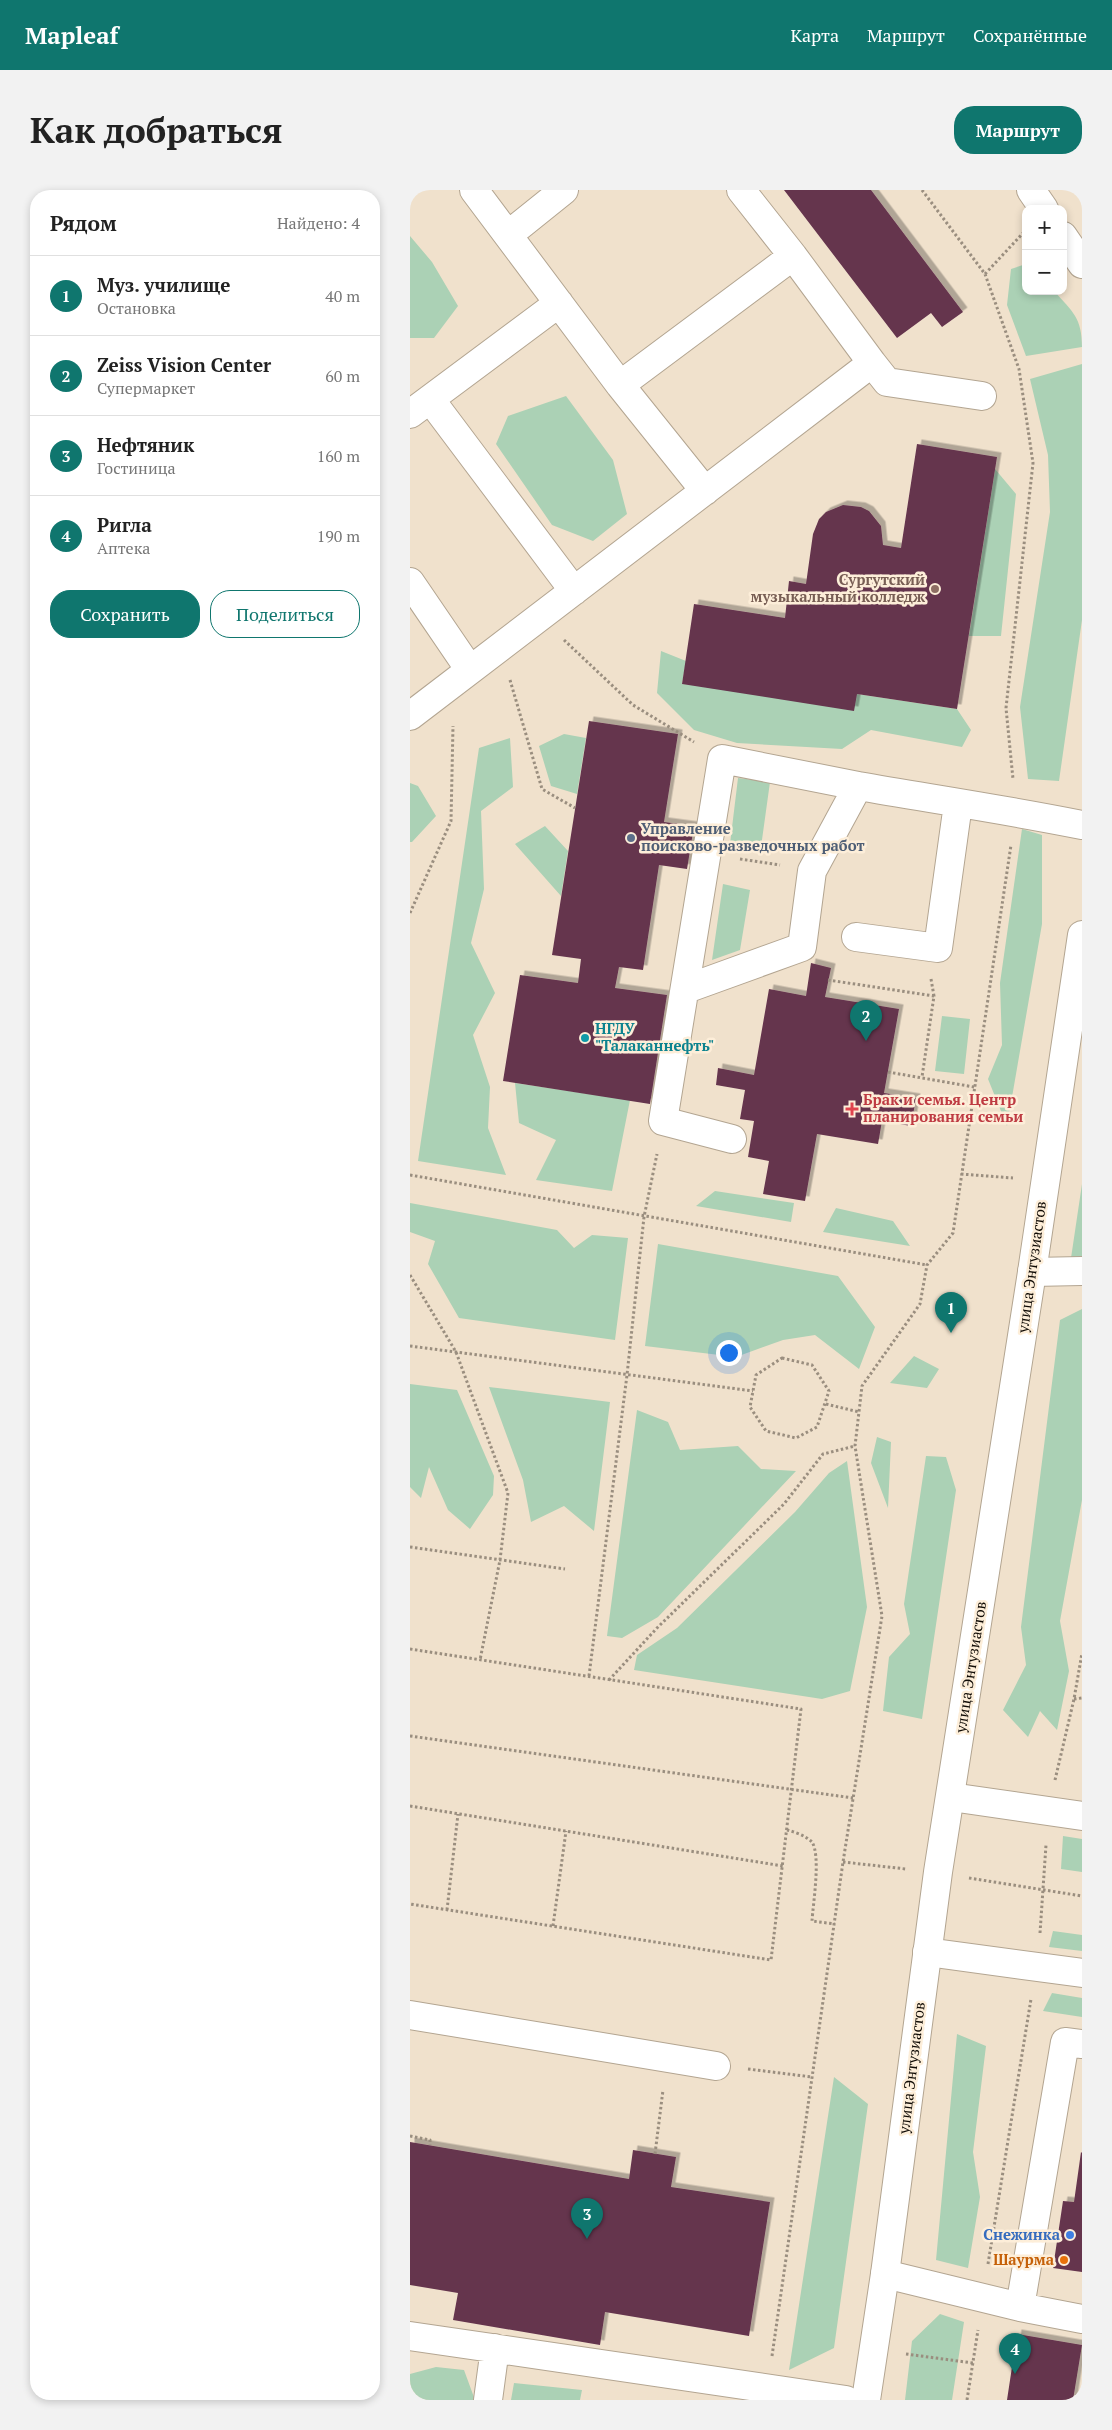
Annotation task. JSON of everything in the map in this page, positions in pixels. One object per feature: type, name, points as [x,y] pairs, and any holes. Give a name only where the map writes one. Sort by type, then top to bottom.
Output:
[{"type":"main road","points":[[474,190],[620,385],[705,491]]},
{"type":"main road","points":[[508,235],[564,190]]},
{"type":"main road","points":[[741,190],[794,256],[886,382],[982,396]]},
{"type":"main road","points":[[1031,190],[1041,205]]},
{"type":"main road","points":[[1067,242],[1082,264]]},
{"type":"main road","points":[[620,385],[794,256]]},
{"type":"main road","points":[[559,303],[420,406],[574,591]]},
{"type":"main road","points":[[410,716],[872,363]]},
{"type":"main road","points":[[410,582],[462,677]]},
{"type":"main road","points":[[732,1139],[663,1121],[722,759],[858,786],[958,804],[1016,811],[1082,824]]},
{"type":"main road","points":[[686,989],[802,947],[812,871],[858,786]]},
{"type":"main road","points":[[856,937],[938,948],[958,804]]},
{"type":"main road","name":"улица Энтузиастов","points":[[866,2400],[885,2274],[927,1952],[1082,935]]},
{"type":"main road","points":[[1032,1272],[1082,1271]]},
{"type":"main road","points":[[951,1797],[1082,1816]]},
{"type":"main road","points":[[927,1952],[1036,1965],[1082,1973]]},
{"type":"main road","points":[[410,2015],[727,2067]]},
{"type":"main road","points":[[1020,2307],[1065,2042],[1082,2044]]},
{"type":"main road","points":[[885,2274],[1020,2307],[1082,2319]]},
{"type":"main road","points":[[410,2336],[846,2400]]},
{"type":"main road","points":[[488,2400],[495,2348]]},
{"type":"path","points":[[767,2388],[853,1798],[882,1616],[855,1446],[862,1386],[920,1304],[927,1264],[953,1233],[1016,811],[1006,708],[1033,463],[1019,369],[985,274],[922,190]]},
{"type":"path","points":[[985,274],[1022,234]]},
{"type":"path","points":[[540,617],[633,705],[722,759]]},
{"type":"path","points":[[500,647],[542,789],[575,808]]},
{"type":"path","points":[[410,913],[451,821],[462,677]]},
{"type":"path","points":[[708,853],[812,871]]},
{"type":"path","points":[[828,980],[934,996],[922,1077]]},
{"type":"path","points":[[888,1072],[974,1087]]},
{"type":"path","points":[[913,1114],[969,1122]]},
{"type":"path","points":[[589,1676],[627,1375],[644,1217],[663,1121]]},
{"type":"path","points":[[410,1175],[644,1217],[927,1264]]},
{"type":"path","points":[[410,1276],[456,1352],[508,1493],[500,1560],[480,1660]]},
{"type":"path","points":[[410,1346],[753,1391]]},
{"type":"path","points":[[782,1358],[812,1365],[829,1391],[817,1427],[796,1438],[766,1431],[750,1407],[753,1391],[756,1375],[782,1358]]},
{"type":"path","points":[[826,1404],[859,1412]]},
{"type":"path","points":[[608,1680],[657,1628],[784,1504],[823,1454],[855,1446]]},
{"type":"path","points":[[410,1547],[565,1569]]},
{"type":"path","points":[[410,1649],[801,1710],[771,1960],[410,1904]]},
{"type":"path","points":[[967,2400],[1036,1965],[1044,1891],[1048,1811],[1074,1699],[1082,1653]]},
{"type":"path","points":[[1074,1699],[1082,1698]]},
{"type":"path","points":[[410,1736],[853,1798]]},
{"type":"path","points":[[410,1806],[783,1866]]},
{"type":"path","points":[[447,1910],[458,1814]]},
{"type":"path","points":[[787,1830],[798,1833],[811,1842],[816,1856],[812,1921],[835,1924]]},
{"type":"path","points":[[553,1926],[566,1831]]},
{"type":"path","points":[[655,2154],[667,2058]]},
{"type":"path","points":[[727,2067],[812,2078]]},
{"type":"path","points":[[410,2136],[430,2140],[430,2146]]},
{"type":"green space","points":[[410,236],[432,262],[458,306],[434,338],[410,338]]},
{"type":"green space","points":[[1022,265],[1022,295],[1057,295],[1078,322],[1082,337],[1082,347],[1026,356],[1007,305],[1011,269]]},
{"type":"green space","points":[[1082,364],[1082,620],[1059,781],[1028,779],[1020,707],[1050,512],[1048,455],[1030,379]]},
{"type":"green space","points":[[566,396],[613,460],[627,514],[593,541],[552,525],[496,444],[508,416]]},
{"type":"green space","points":[[995,469],[1016,494],[1001,636],[969,636]]},
{"type":"green space","points":[[661,651],[686,661],[682,684],[857,694],[957,709],[971,730],[962,747],[871,730],[842,749],[737,743],[694,730],[657,693]]},
{"type":"green space","points":[[564,734],[586,738],[577,794],[551,786],[539,746]]},
{"type":"green space","points":[[510,738],[513,787],[481,811],[484,889],[471,943],[495,993],[473,1035],[490,1087],[488,1128],[506,1175],[418,1161],[479,748]]},
{"type":"green space","points":[[738,778],[770,782],[761,847],[730,844]]},
{"type":"green space","points":[[410,783],[418,786],[436,816],[412,842],[410,842]]},
{"type":"green space","points":[[545,826],[568,851],[561,896],[515,844]]},
{"type":"green space","points":[[1022,829],[1042,835],[1042,924],[1007,1126],[988,1079],[1002,1045],[1000,983]]},
{"type":"green space","points":[[723,884],[750,890],[740,950],[712,960]]},
{"type":"green space","points":[[942,1016],[970,1019],[964,1074],[935,1071]]},
{"type":"green space","points":[[515,1083],[630,1100],[612,1191],[536,1180],[556,1140],[519,1123]]},
{"type":"green space","points":[[1082,1184],[1082,1257],[1071,1258]]},
{"type":"green space","points":[[715,1191],[794,1203],[791,1222],[696,1206]]},
{"type":"green space","points":[[410,1203],[557,1230],[574,1248],[592,1235],[628,1238],[615,1340],[459,1318],[428,1264],[435,1241],[410,1232]]},
{"type":"green space","points":[[836,1208],[893,1221],[910,1246],[823,1232]]},
{"type":"green space","points":[[658,1244],[838,1276],[875,1327],[859,1369],[815,1335],[783,1340],[736,1357],[645,1346]]},
{"type":"green space","points":[[1082,1309],[1082,1500],[1060,1621],[1069,1671],[1057,1730],[1040,1711],[1028,1737],[1003,1710],[1026,1665],[1021,1627],[1060,1320]]},
{"type":"green space","points":[[914,1356],[939,1369],[927,1388],[890,1383]]},
{"type":"green space","points":[[410,1384],[457,1390],[494,1476],[493,1495],[470,1529],[448,1510],[429,1467],[421,1498],[410,1487]]},
{"type":"green space","points":[[489,1387],[610,1402],[594,1531],[564,1506],[531,1522],[523,1480]]},
{"type":"green space","points":[[637,1410],[668,1422],[680,1450],[738,1446],[761,1469],[796,1471],[658,1617],[622,1638],[607,1636]]},
{"type":"green space","points":[[877,1437],[891,1442],[888,1508],[871,1463]]},
{"type":"green space","points":[[926,1456],[946,1457],[956,1490],[922,1719],[883,1711],[889,1657],[910,1634],[904,1604]]},
{"type":"green space","points":[[847,1461],[867,1607],[850,1691],[822,1699],[634,1670],[637,1655],[677,1628],[795,1512],[829,1473]]},
{"type":"green space","points":[[1063,1836],[1082,1839],[1082,1872],[1061,1869]]},
{"type":"green space","points":[[1053,1931],[1082,1935],[1082,1951],[1049,1947]]},
{"type":"green space","points":[[1052,1993],[1082,1998],[1082,2017],[1043,2011]]},
{"type":"green space","points":[[957,2034],[986,2046],[973,2152],[980,2197],[968,2268],[936,2260]]},
{"type":"green space","points":[[834,2077],[868,2104],[834,2348],[789,2370]]},
{"type":"green space","points":[[940,2314],[964,2322],[952,2400],[905,2400],[912,2341]]},
{"type":"green space","points":[[436,2367],[464,2370],[475,2400],[410,2400],[410,2374]]},
{"type":"green space","points":[[514,2383],[582,2390],[580,2400],[511,2400]]},
{"type":"building","points":[[784,190],[871,190],[963,312],[942,327],[931,313],[897,338]]},
{"type":"building","points":[[917,444],[997,457],[957,709],[857,694],[854,711],[682,684],[694,604],[785,618],[789,581],[806,584],[813,534],[819,519],[826,512],[843,505],[861,507],[869,511],[881,526],[883,545],[901,548]]},
{"type":"building","points":[[589,721],[678,734],[664,822],[694,826],[687,869],[659,865],[643,970],[619,967],[615,988],[667,995],[650,1104],[503,1081],[520,975],[578,983],[581,959],[552,955]]},
{"type":"building","points":[[811,963],[831,968],[825,997],[899,1009],[884,1093],[916,1098],[911,1126],[882,1121],[878,1144],[817,1134],[805,1201],[763,1194],[769,1161],[748,1157],[754,1121],[740,1119],[745,1090],[716,1085],[718,1068],[754,1075],[769,989],[806,996]]},
{"type":"building","points":[[410,2142],[629,2179],[633,2150],[676,2157],[671,2187],[770,2202],[749,2336],[605,2312],[600,2345],[453,2320],[458,2293],[410,2285]]},
{"type":"building","name":"Снежинка","points":[[1081,2152],[1082,2272],[1053,2268],[1063,2201],[1074,2202]]},
{"type":"building","points":[[1017,2334],[1082,2345],[1073,2400],[1007,2400]]},
{"type":"place","name":"Сургутский музыкальный колледж","points":[[935,589]]},
{"type":"place","name":"Управление поисково-разведочных работ","points":[[631,838]]},
{"type":"place","name":"НГДУ \"Талаканнефть\"","points":[[585,1038]]},
{"type":"place","name":"Zeiss Vision Center","points":[[866,1041]]},
{"type":"place","name":"Брак и семья. Центр планирования семьи","points":[[852,1109]]},
{"type":"place","name":"Муз. училище","points":[[951,1333]]},
{"type":"place","name":"Снежинка","points":[[1070,2235]]},
{"type":"place","name":"Нефтяник","points":[[587,2239]]},
{"type":"place","name":"Шаурма","points":[[1064,2260]]},
{"type":"place","name":"Ригла","points":[[1015,2374]]}]
